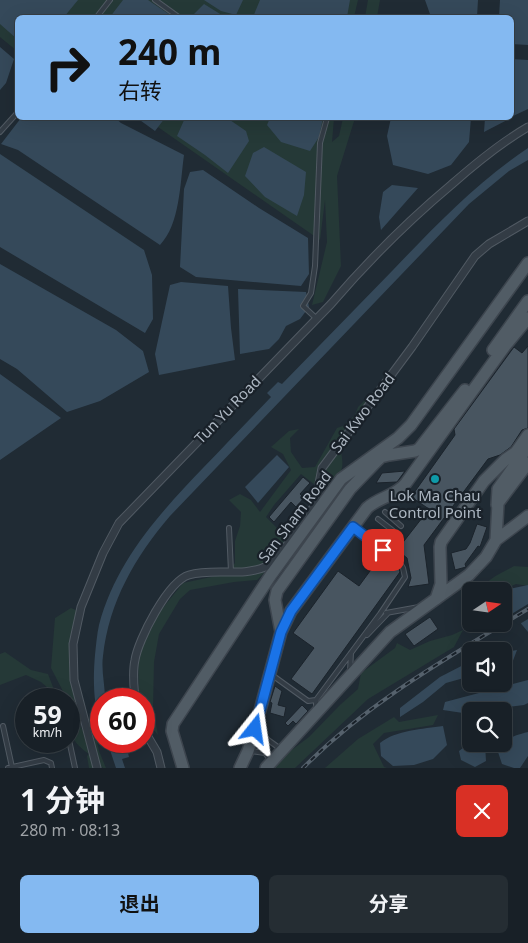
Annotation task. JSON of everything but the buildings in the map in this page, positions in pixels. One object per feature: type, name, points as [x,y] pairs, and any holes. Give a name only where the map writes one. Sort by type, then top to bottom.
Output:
[{"type":"main road","name":"San Sham Road","points":[[183,768],[172,731],[173,724],[271,575],[341,479],[398,438],[411,425],[528,264]]},
{"type":"main road","name":"San Sham Road","points":[[281,632],[275,600],[277,591],[338,504],[382,457],[420,449],[458,400],[528,301]]},
{"type":"main road","name":"San Sham Road","points":[[240,768],[255,729],[281,632],[291,611],[367,508],[374,501],[401,490],[505,346],[528,318]]},
{"type":"main road","points":[[432,602],[441,584],[441,542],[484,481],[506,459],[516,452],[528,435]]},
{"type":"main road","points":[[496,540],[498,489],[528,447]]},
{"type":"main road","points":[[497,506],[528,463]]},
{"type":"main road","points":[[268,764],[316,715],[390,632],[469,575],[486,557],[496,540],[528,516]]},
{"type":"street","name":"Tun Yu Road","points":[[97,768],[74,680],[73,644],[81,607],[103,553],[119,523],[317,319],[353,278],[420,212],[478,162],[511,137],[528,127]]},
{"type":"street","name":"Sai Kwo Road","points":[[134,688],[133,674],[138,647],[169,590],[187,575],[260,568],[274,560],[314,508],[322,468],[412,347],[475,256],[489,244],[528,221]]},
{"type":"street","points":[[155,749],[161,768]]},
{"type":"lane","points":[[98,15],[110,0]]},
{"type":"lane","points":[[156,0],[176,15]]},
{"type":"lane","points":[[0,132],[15,115]]},
{"type":"lane","points":[[317,319],[304,306],[311,293],[320,143],[326,120]]},
{"type":"lane","points":[[385,512],[401,526]]},
{"type":"lane","points":[[378,519],[396,533]]},
{"type":"lane","points":[[316,715],[316,700],[405,577],[404,568],[400,564],[353,527]]},
{"type":"lane","points":[[229,528],[232,572]]},
{"type":"lane","points":[[383,550],[390,541]]},
{"type":"lane","points":[[380,614],[432,602]]},
{"type":"lane","points":[[350,676],[351,654],[388,613]]},
{"type":"lane","points":[[270,674],[308,701],[316,700]]},
{"type":"lane","points":[[3,726],[10,768],[44,760],[51,763],[52,768]]},
{"type":"lane","points":[[255,729],[257,734],[282,750]]},
{"type":"lane","points":[[248,751],[265,753],[268,764]]},
{"type":"lane","points":[[72,753],[75,768]]},
{"type":"green space","points":[[0,0],[358,0],[354,15],[15,15],[15,49],[0,37]]},
{"type":"green space","points":[[368,0],[380,0],[377,15],[365,15]]},
{"type":"green space","points":[[148,120],[334,120],[332,142],[339,136],[343,120],[354,120],[337,176],[341,266],[323,302],[312,305],[327,242],[325,200],[320,240]]},
{"type":"green space","points":[[371,394],[377,397],[340,447],[342,468],[337,477],[320,489],[301,474],[266,517],[278,529],[284,542],[272,557],[270,567],[257,580],[190,590],[180,599],[159,634],[154,662],[153,688],[139,688],[138,657],[157,615],[183,583],[225,574],[235,563],[235,541],[240,526],[241,512],[229,500],[240,494],[251,500],[260,512],[291,470],[283,454],[271,447],[289,431],[299,429],[290,438],[291,452],[302,468],[315,467],[337,428],[343,426],[355,415],[358,407]]},
{"type":"green space","points":[[514,566],[528,567],[528,586],[516,584],[512,586],[512,582],[488,582]]},
{"type":"green space","points":[[71,608],[80,612],[73,629],[77,649],[76,667],[80,688],[61,688],[51,668],[55,618]]},
{"type":"green space","points":[[462,630],[454,647],[368,699],[295,768],[274,768],[358,689],[361,673],[395,648],[397,643],[410,650],[430,641]]},
{"type":"green space","points":[[5,652],[31,670],[48,674],[53,688],[48,688],[41,682],[26,675],[0,685],[0,654]]},
{"type":"green space","points":[[438,715],[433,725],[384,733],[373,744],[384,767],[387,768],[325,768],[358,739],[394,717],[399,722]]},
{"type":"green space","points":[[155,719],[158,735],[155,731]]},
{"type":"green space","points":[[80,725],[87,738],[93,768],[89,768],[87,756],[89,754],[80,746]]},
{"type":"green space","points":[[96,753],[100,753],[106,768],[99,765]]},
{"type":"water","points":[[0,0],[78,0],[66,15],[15,15],[15,37],[0,24]]},
{"type":"water","points":[[123,0],[148,0],[170,15],[112,15]]},
{"type":"water","points":[[204,0],[243,0],[236,15],[221,11]]},
{"type":"water","points":[[260,0],[350,0],[347,15],[254,15]]},
{"type":"water","points":[[425,0],[478,0],[477,15],[430,15]]},
{"type":"water","points":[[500,0],[528,0],[528,45],[514,44],[514,15],[499,15]]},
{"type":"water","points":[[204,4],[222,15],[193,15]]},
{"type":"water","points":[[0,47],[14,59],[6,83],[0,90]]},
{"type":"water","points":[[514,59],[528,60],[528,109],[514,116]]},
{"type":"water","points":[[19,120],[117,120],[184,155],[178,203],[172,226],[167,236],[160,245],[18,150],[1,144]]},
{"type":"water","points":[[140,120],[163,120],[155,131]]},
{"type":"water","points":[[184,120],[230,120],[246,131],[249,141],[228,173],[177,136]]},
{"type":"water","points":[[269,120],[323,120],[319,137],[310,151],[281,142],[267,125]]},
{"type":"water","points":[[391,120],[471,120],[469,142],[451,165],[428,174],[393,165],[387,136]]},
{"type":"water","points":[[485,120],[507,120],[484,132]]},
{"type":"water","points":[[264,147],[306,172],[304,195],[297,216],[265,197],[245,176],[253,153]]},
{"type":"water","points":[[528,148],[528,160],[509,171],[469,204],[170,516],[157,532],[135,564],[118,599],[106,636],[102,667],[104,688],[94,688],[97,636],[107,602],[116,580],[128,559],[155,521],[271,397],[267,393],[278,382],[282,384],[457,205],[509,161]]},
{"type":"water","points":[[0,154],[144,250],[152,275],[153,319],[145,333],[0,247]]},
{"type":"water","points":[[203,170],[308,238],[309,274],[301,286],[196,277],[180,267],[184,189],[190,172]]},
{"type":"water","points":[[392,185],[418,188],[381,230],[379,217],[383,192]]},
{"type":"water","points":[[0,264],[116,330],[143,351],[149,372],[100,401],[67,412],[17,369],[0,359]]},
{"type":"water","points":[[181,282],[228,286],[235,360],[159,375],[155,354],[170,285]]},
{"type":"water","points":[[238,289],[306,292],[309,307],[300,319],[286,326],[279,339],[269,349],[240,354]]},
{"type":"water","points":[[0,374],[61,418],[0,460]]},
{"type":"water","points":[[277,455],[289,467],[258,503],[245,487]]},
{"type":"water","points":[[528,585],[528,632],[512,613],[512,588]]},
{"type":"water","points":[[517,650],[512,663],[512,651]]},
{"type":"water","points":[[462,666],[462,679],[446,683],[423,702],[400,717],[400,708],[440,677]]},
{"type":"water","points":[[528,680],[528,703],[512,707],[512,702],[462,702],[462,713],[443,710],[445,702],[483,692],[512,692],[512,684]]},
{"type":"water","points":[[443,726],[447,745],[433,759],[414,765],[393,766],[381,756],[380,743],[394,735]]},
{"type":"water","points":[[528,732],[528,756],[520,768],[502,764],[498,752],[512,752],[512,737]]},
{"type":"water","points":[[462,749],[462,752],[485,752],[486,761],[475,767],[461,760],[459,751]]},
{"type":"water","points":[[111,753],[128,753],[129,757],[122,759],[125,768],[116,768]]},
{"type":"pier","points":[[528,604],[528,619],[518,625],[512,618],[512,614]]},
{"type":"railway","points":[[303,768],[328,744],[382,701],[439,663],[528,609]]},
{"type":"place","name":"Lok Ma Chau Control Point","points":[[435,479]]},
{"type":"route","points":[[255,729],[281,632],[291,611],[353,527],[383,550]]}]
